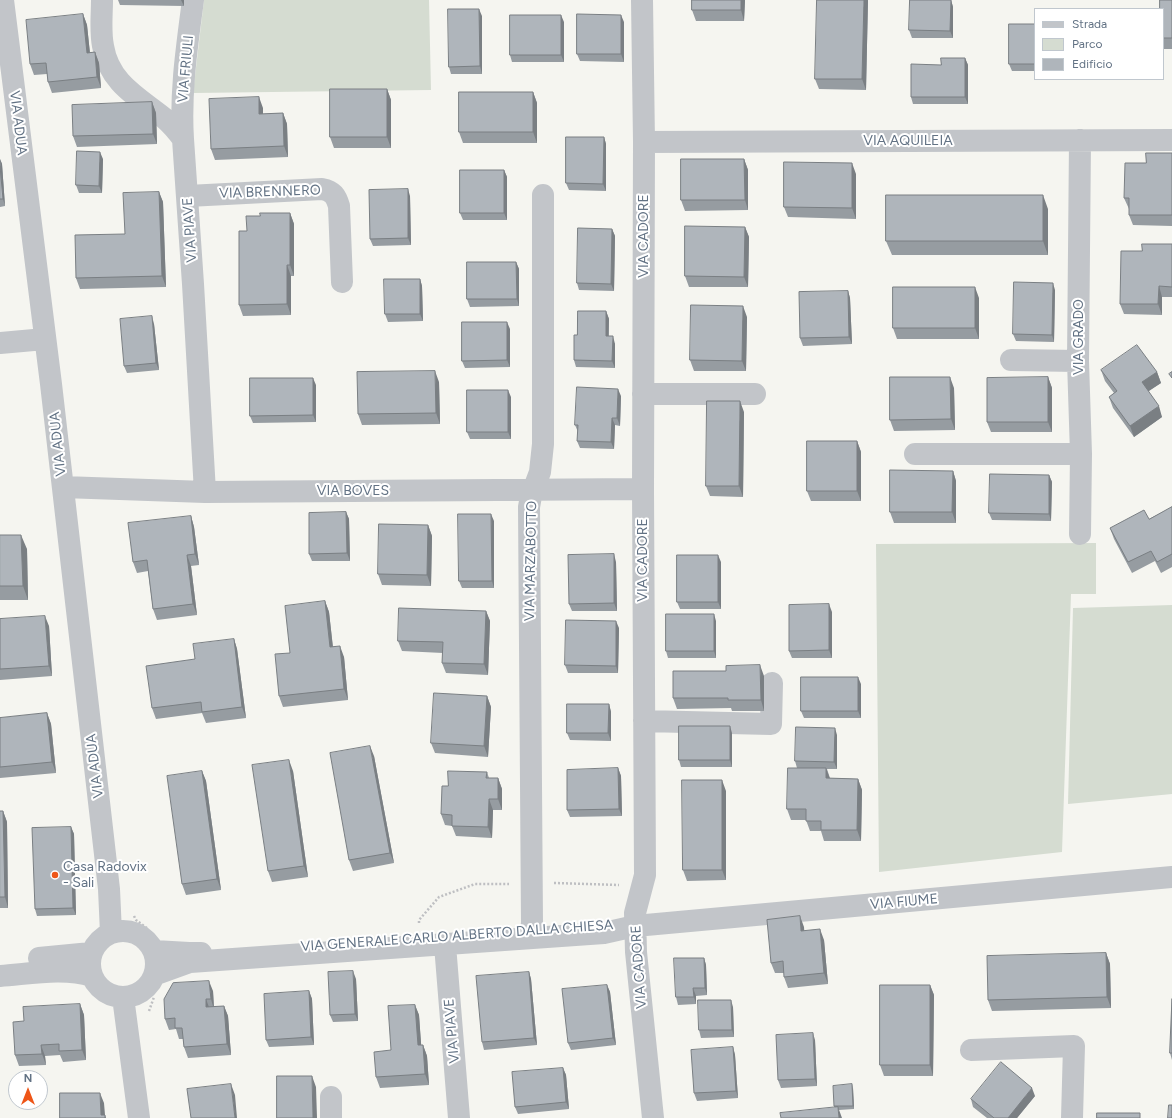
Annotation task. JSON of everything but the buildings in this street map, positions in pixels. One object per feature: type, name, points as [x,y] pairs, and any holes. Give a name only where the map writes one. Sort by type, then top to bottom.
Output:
[{"type":"street","name":"VIA ADUA","points":[[3,0],[9,128],[45,339],[109,889],[121,933]]},
{"type":"street","points":[[102,0],[103,46],[113,74],[135,97],[168,122],[183,138]]},
{"type":"street","name":"VIA FRIULI","points":[[183,138],[183,88],[193,0]]},
{"type":"street","name":"VIA CADORE","points":[[642,0],[644,142],[643,489],[645,875],[636,913],[635,926],[636,952],[653,1118]]},
{"type":"street","name":"VIA PIAVE","points":[[183,138],[188,196],[205,492]]},
{"type":"street","name":"VIA GRADO","points":[[1080,140],[1078,361],[1080,534]]},
{"type":"street","name":"VIA AQUILEIA","points":[[644,142],[1172,140]]},
{"type":"street","name":"VIA BRENNERO","points":[[188,196],[322,188],[328,190],[335,195],[339,206],[342,282]]},
{"type":"street","name":"VIA MARZABOTTO","points":[[531,930],[530,508],[533,490],[541,466],[543,444],[543,195]]},
{"type":"street","points":[[0,343],[45,339]]},
{"type":"street","points":[[1011,360],[1078,361]]},
{"type":"street","points":[[643,394],[755,394]]},
{"type":"street","points":[[915,454],[1080,454]]},
{"type":"street","name":"VIA BOVES","points":[[63,487],[205,492],[643,489]]},
{"type":"street","points":[[644,721],[772,724],[772,683]]},
{"type":"street","name":"VIA FIUME","points":[[635,926],[1172,877]]},
{"type":"street","name":"VIA GENERALE CARLO ALBERTO DALLA CHIESA","points":[[154,952],[189,953],[531,930],[603,923],[635,926]]},
{"type":"street","name":"VIA GENERALE CARLO ALBERTO DALLA CHIESA","points":[[154,975],[190,962],[604,933],[635,926]]},
{"type":"street","points":[[121,933],[142,936],[154,952],[157,963],[151,982],[135,995],[123,997],[115,996],[102,990],[92,976],[90,964],[91,953],[101,939],[121,933]]},
{"type":"street","name":"VIA PIAVE","points":[[445,944],[460,1118]]},
{"type":"street","points":[[0,961],[66,957],[91,953]]},
{"type":"street","points":[[0,976],[77,972],[92,976]]},
{"type":"street","points":[[123,997],[139,1118]]},
{"type":"street","points":[[971,1050],[1074,1046],[1072,1118]]},
{"type":"green space","points":[[204,0],[429,0],[431,90],[193,93]]},
{"type":"green space","points":[[1096,543],[1096,594],[1071,594],[1062,852],[879,872],[876,544]]},
{"type":"green space","points":[[1172,605],[1172,794],[1068,804],[1073,608]]},
{"type":"place","name":"Casa Radovix - Sali","points":[[55,875]]}]
